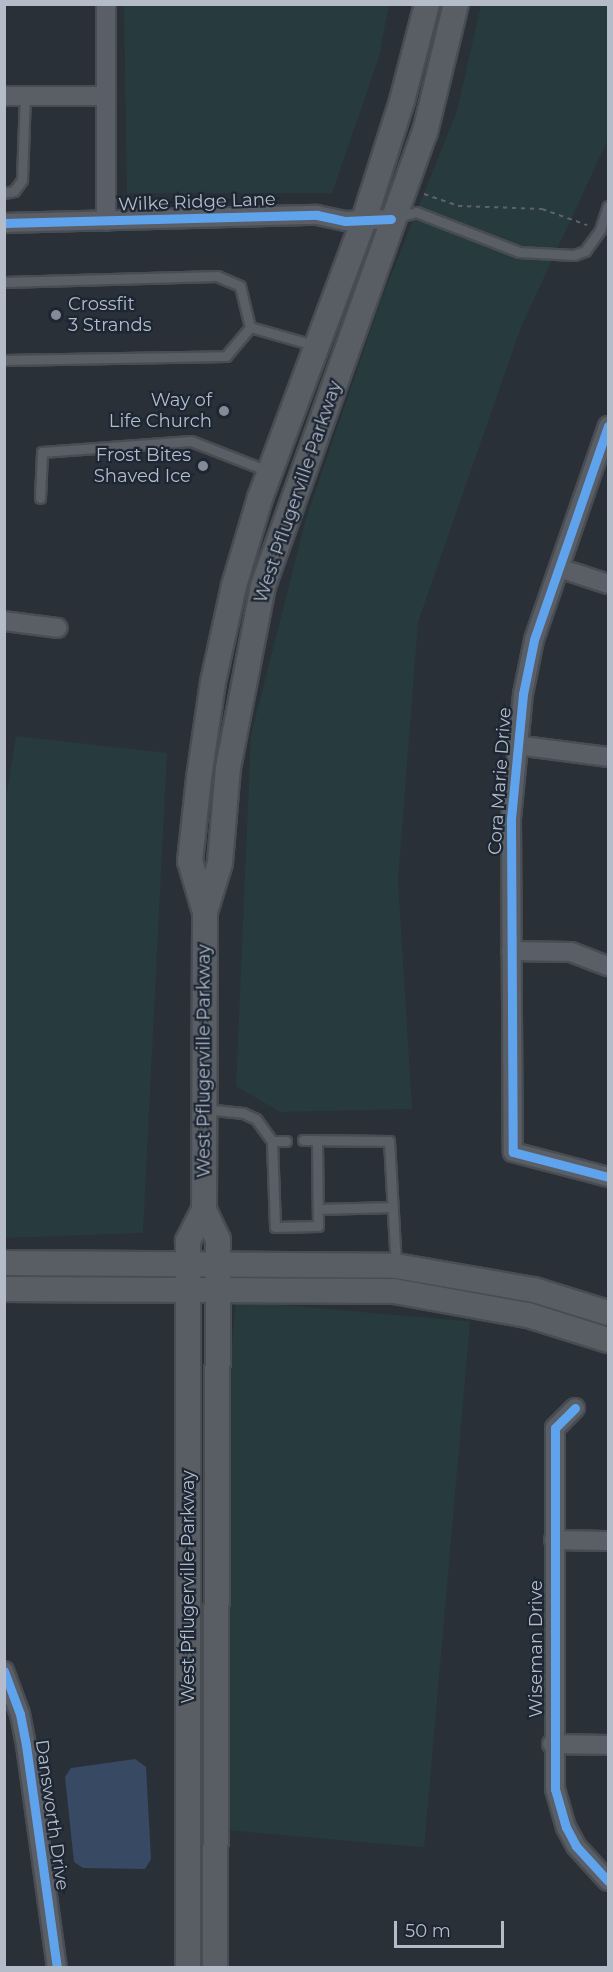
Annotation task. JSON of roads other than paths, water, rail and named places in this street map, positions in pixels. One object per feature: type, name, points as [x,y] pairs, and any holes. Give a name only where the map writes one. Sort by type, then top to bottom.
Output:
[{"type":"main road","name":"West Pflugerville Parkway","points":[[215,1968],[218,1240],[204,1210],[205,912],[190,861],[213,682],[234,585],[270,472],[364,220],[402,101],[427,4]]},
{"type":"main road","name":"West Pflugerville Parkway","points":[[205,912],[220,863],[228,768],[263,586],[391,219],[425,132],[456,4]]},
{"type":"main road","name":"West Pflugerville Parkway","points":[[188,1968],[188,1241],[204,1210]]},
{"type":"main road","points":[[4,1263],[188,1262],[396,1266],[534,1290],[609,1312]]},
{"type":"main road","points":[[368,1290],[395,1275],[396,1266]]},
{"type":"main road","points":[[4,1289],[189,1287],[368,1290],[478,1305],[609,1340]]},
{"type":"main road","points":[[188,1800],[216,1799]]},
{"type":"street","points":[[106,4],[106,221]]},
{"type":"street","points":[[4,96],[106,96]]},
{"type":"street","name":"Wilke Ridge Lane","points":[[4,223],[317,215],[364,220],[391,219]]},
{"type":"street","name":"Cora Marie Drive","points":[[609,426],[534,640],[516,745],[511,819],[513,1152],[609,1177]]},
{"type":"street","points":[[560,568],[609,584]]},
{"type":"street","points":[[4,621],[58,628]]},
{"type":"street","points":[[516,745],[609,757]]},
{"type":"street","points":[[511,951],[571,952],[609,966]]},
{"type":"street","name":"Wiseman Drive","points":[[575,1408],[555,1428],[552,1744],[555,1789],[566,1827],[587,1861],[609,1881]]},
{"type":"street","points":[[554,1540],[609,1541]]},
{"type":"street","name":"Dansworth Drive","points":[[4,1671],[32,1780],[57,1968]]},
{"type":"street","points":[[552,1744],[609,1744]]},
{"type":"lane","points":[[4,193],[14,191],[22,180],[25,96]]},
{"type":"lane","points":[[391,219],[416,212],[519,252],[574,255],[585,250],[600,230],[608,211]]},
{"type":"lane","points":[[4,282],[217,276],[240,286],[250,327]]},
{"type":"lane","points":[[250,327],[317,346]]},
{"type":"lane","points":[[4,360],[226,356],[250,327]]},
{"type":"lane","points":[[40,498],[42,452],[191,441],[270,472]]},
{"type":"lane","points":[[204,1109],[243,1113],[256,1119],[272,1141],[275,1227],[318,1226],[317,1140]]},
{"type":"lane","points":[[303,1140],[389,1141],[396,1266]]},
{"type":"lane","points":[[272,1141],[286,1141]]},
{"type":"lane","points":[[318,1209],[393,1207]]},
{"type":"water","points":[[135,1759],[146,1767],[151,1859],[145,1869],[83,1868],[74,1862],[65,1777],[71,1768]]},
{"type":"place","name":"Crossfit 3 Strands","points":[[56,315]]},
{"type":"place","name":"Way of Life Church","points":[[224,411]]},
{"type":"place","name":"Frost Bites Shaved Ice","points":[[203,466]]}]
